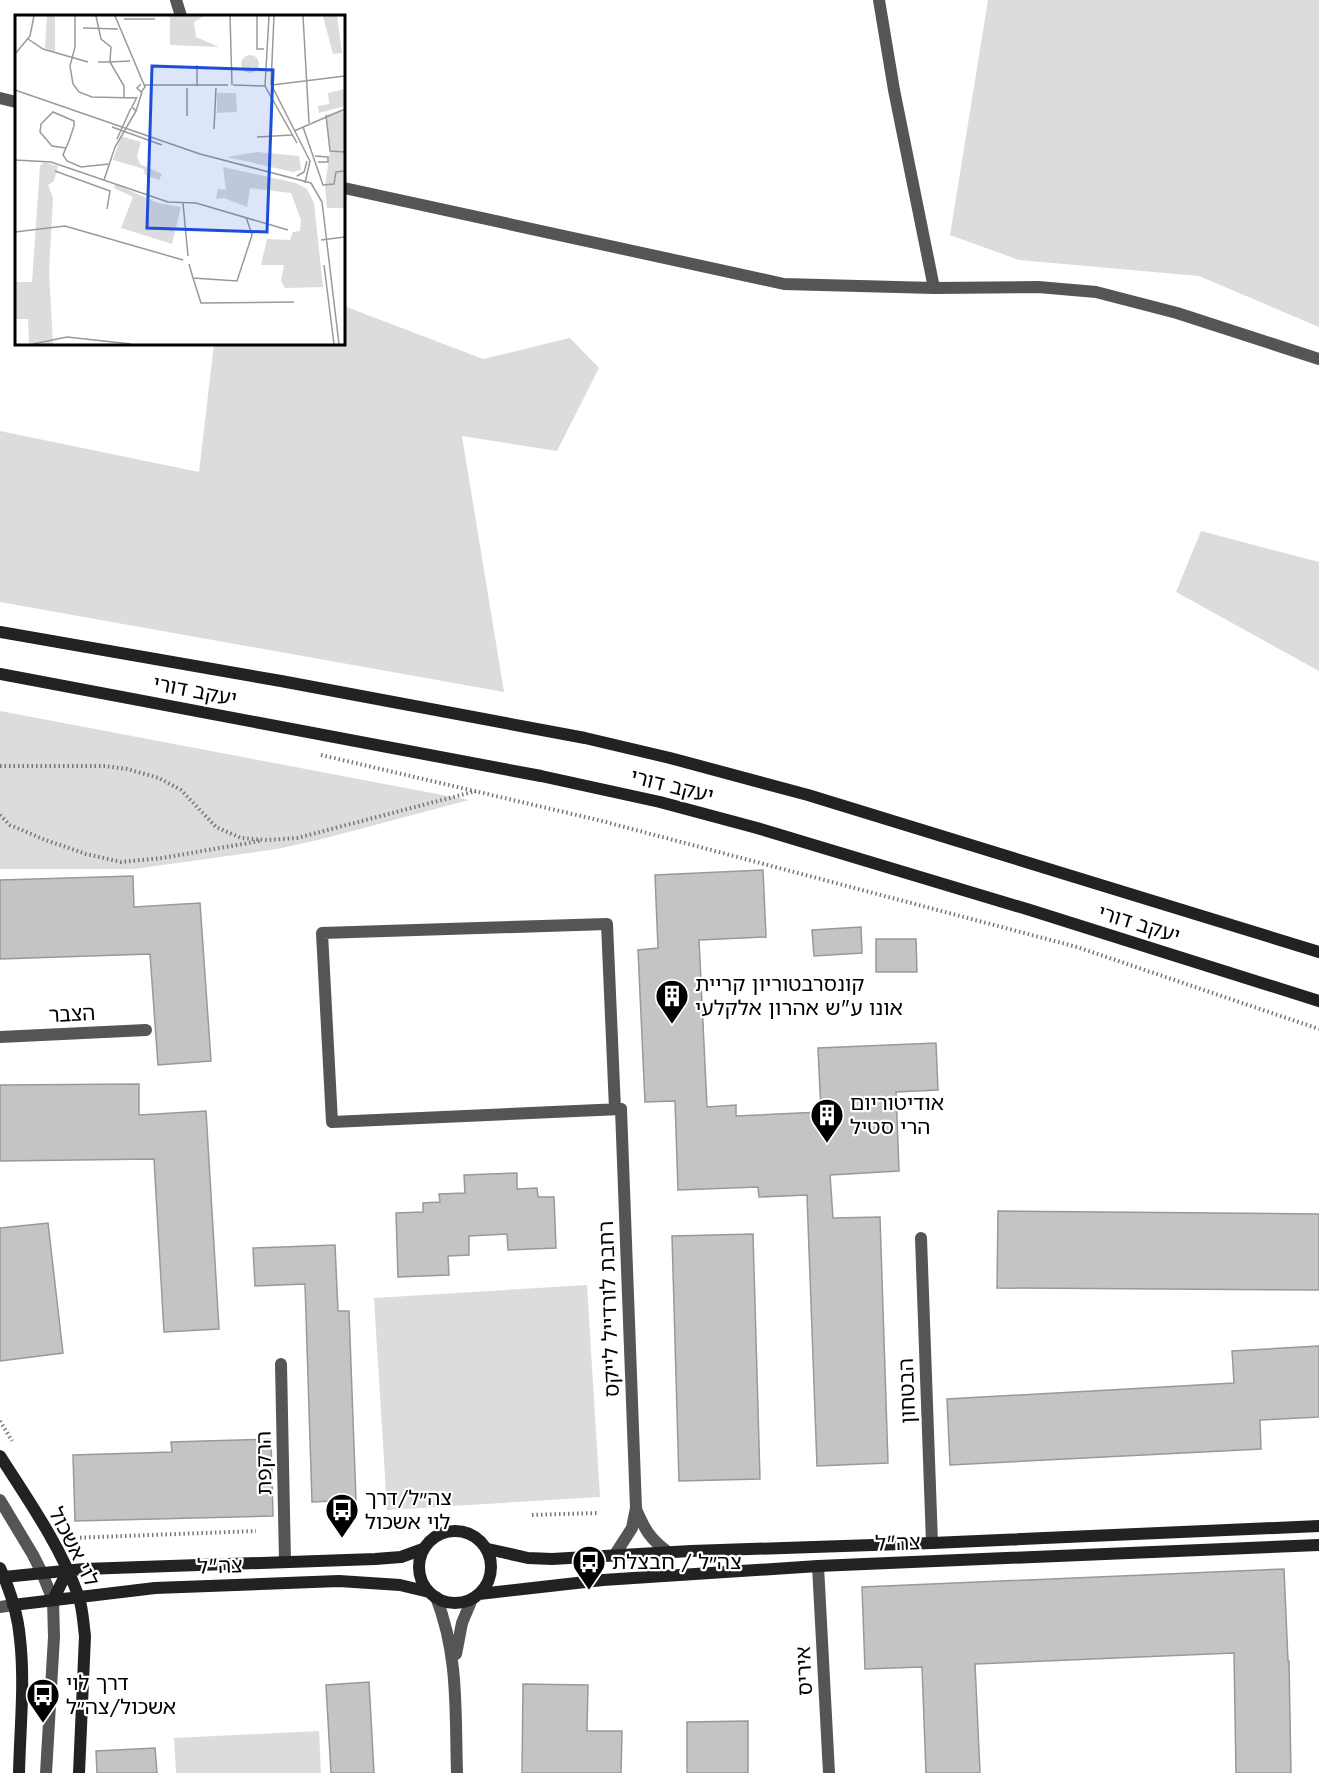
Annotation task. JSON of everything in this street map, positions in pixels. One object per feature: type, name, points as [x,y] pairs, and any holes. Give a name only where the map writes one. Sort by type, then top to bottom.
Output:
[{"type":"main road","name":"יעקב דורי","points":[[0,632],[550,732],[670,758],[808,795],[1319,952]]},
{"type":"main road","name":"יעקב דורי","points":[[0,674],[541,776],[660,802],[757,828],[1019,907],[1319,1001]]},
{"type":"main road","name":"לוי אשכול","points":[[0,1456],[43,1524],[79,1596],[85,1636],[79,1773]]},
{"type":"main road","name":"צה\"ל","points":[[488,1549],[528,1558],[552,1559],[668,1552],[1319,1526]]},
{"type":"main road","points":[[460,1530],[476,1536],[488,1549],[492,1569],[490,1579],[476,1597],[453,1603],[432,1595],[422,1583],[419,1560],[423,1549],[442,1532],[460,1530]]},
{"type":"main road","name":"צה\"ל","points":[[476,1597],[603,1580],[818,1566],[1319,1545]]},
{"type":"main road","name":"צה\"ל","points":[[1,1574],[401,1557],[423,1549]]},
{"type":"main road","points":[[52,1600],[68,1570]]},
{"type":"main road","points":[[1,1574],[13,1605],[20,1637],[22,1660],[19,1773]]},
{"type":"main road","name":"צה\"ל","points":[[13,1605],[154,1588],[339,1581],[400,1585],[432,1595]]},
{"type":"street","points":[[176,0],[181,15]]},
{"type":"street","points":[[879,0],[894,90],[934,288]]},
{"type":"street","points":[[0,98],[15,102]]},
{"type":"street","points":[[345,188],[784,284],[934,288],[1038,286],[1096,292],[1177,313],[1319,359]]},
{"type":"street","name":"רחבת לורדייל לייקס","points":[[614,1556],[632,1528],[636,1508],[618,1109],[607,924],[322,933],[332,1122],[618,1109]]},
{"type":"street","name":"הצבר","points":[[0,1037],[146,1030]]},
{"type":"street","name":"הבטחון","points":[[921,1238],[932,1543]]},
{"type":"street","name":"הרקפת","points":[[281,1364],[285,1562]]},
{"type":"street","points":[[0,1500],[42,1573],[52,1600],[54,1637],[48,1769]]},
{"type":"street","name":"רחבת לורדייל לייקס","points":[[636,1508],[644,1529],[654,1542],[668,1552]]},
{"type":"street","name":"איריס","points":[[818,1566],[829,1773]]},
{"type":"street","points":[[432,1595],[450,1639],[454,1671],[457,1773]]},
{"type":"street","points":[[454,1671],[462,1623],[476,1597]]},
{"type":"street","points":[[0,1607],[13,1605]]},
{"type":"path","points":[[311,753],[598,819],[1077,947],[1319,1029]]},
{"type":"path","points":[[0,766],[105,766],[127,769],[159,778],[181,790],[216,827],[241,838],[267,840]]},
{"type":"path","points":[[0,815],[10,825],[43,839],[86,854],[121,862],[162,858],[267,840],[297,838],[477,791]]},
{"type":"path","points":[[532,1515],[597,1513]]},
{"type":"path","points":[[68,1538],[256,1531]]},
{"type":"shaded area","points":[[988,0],[1319,0],[1319,327],[1199,276],[1019,260],[950,235]]},
{"type":"shaded area","points":[[345,306],[483,359],[570,338],[599,368],[557,451],[462,436],[504,692],[0,602],[0,431],[199,472],[214,345],[345,345]]},
{"type":"shaded area","points":[[1201,531],[1319,562],[1319,671],[1176,592]]},
{"type":"shaded area","points":[[0,711],[469,800],[277,849],[134,869],[0,869]]},
{"type":"shaded area","points":[[587,1285],[600,1497],[387,1510],[374,1298]]},
{"type":"shaded area","points":[[319,1731],[321,1773],[176,1773],[174,1738]]},
{"type":"building","points":[[763,870],[766,937],[699,940],[707,1107],[736,1105],[736,1116],[821,1112],[818,1048],[936,1043],[938,1090],[896,1092],[899,1171],[830,1175],[833,1218],[880,1217],[888,1463],[817,1466],[807,1195],[759,1197],[758,1187],[678,1190],[675,1101],[645,1102],[638,950],[658,948],[655,875]]},
{"type":"building","points":[[133,876],[134,907],[200,903],[211,1061],[158,1065],[150,954],[0,959],[0,880]]},
{"type":"building","points":[[861,927],[862,953],[814,956],[812,930]]},
{"type":"building","points":[[876,939],[916,939],[917,972],[876,972]]},
{"type":"building","points":[[139,1084],[139,1115],[206,1111],[219,1329],[164,1332],[154,1159],[0,1161],[0,1085]]},
{"type":"building","points":[[517,1173],[517,1189],[537,1188],[538,1197],[554,1197],[556,1248],[508,1250],[507,1234],[469,1236],[469,1255],[448,1256],[449,1275],[398,1277],[396,1213],[423,1212],[423,1203],[440,1202],[439,1194],[465,1193],[464,1175]]},
{"type":"building","points":[[998,1211],[1319,1214],[1319,1290],[997,1288]]},
{"type":"building","points":[[48,1223],[63,1353],[0,1361],[0,1228]]},
{"type":"building","points":[[753,1234],[760,1479],[679,1481],[672,1236]]},
{"type":"building","points":[[335,1245],[338,1311],[349,1311],[356,1500],[312,1502],[305,1284],[255,1286],[253,1248]]},
{"type":"building","points":[[1319,1346],[1319,1417],[1260,1420],[1261,1449],[950,1465],[947,1399],[1234,1383],[1232,1351]]},
{"type":"building","points":[[271,1439],[273,1516],[75,1521],[73,1455],[172,1452],[171,1442]]},
{"type":"building","points":[[1284,1569],[1289,1661],[1291,1773],[1236,1773],[1234,1653],[975,1664],[980,1773],[926,1773],[922,1667],[865,1669],[862,1587]]},
{"type":"building","points":[[369,1682],[374,1773],[331,1773],[326,1685]]},
{"type":"building","points":[[523,1684],[588,1685],[587,1731],[622,1731],[621,1773],[522,1773]]},
{"type":"building","points":[[748,1721],[748,1773],[687,1773],[687,1722]]},
{"type":"building","points":[[155,1748],[157,1773],[97,1773],[96,1751]]},
{"type":"place","name":"קונסרבטוריון קריית אונו ע\"ש אהרון אלקלעי","points":[[672,1025]]},
{"type":"place","name":"אודיטוריום הרי סטיל","points":[[827,1144]]},
{"type":"place","name":"צה״ל/דרך לוי אשכול","points":[[342,1539]]},
{"type":"place","name":"צה״ל / חבצלת","points":[[589,1591]]},
{"type":"place","name":"דרך לוי אשכול/צה״ל","points":[[43,1724]]}]
